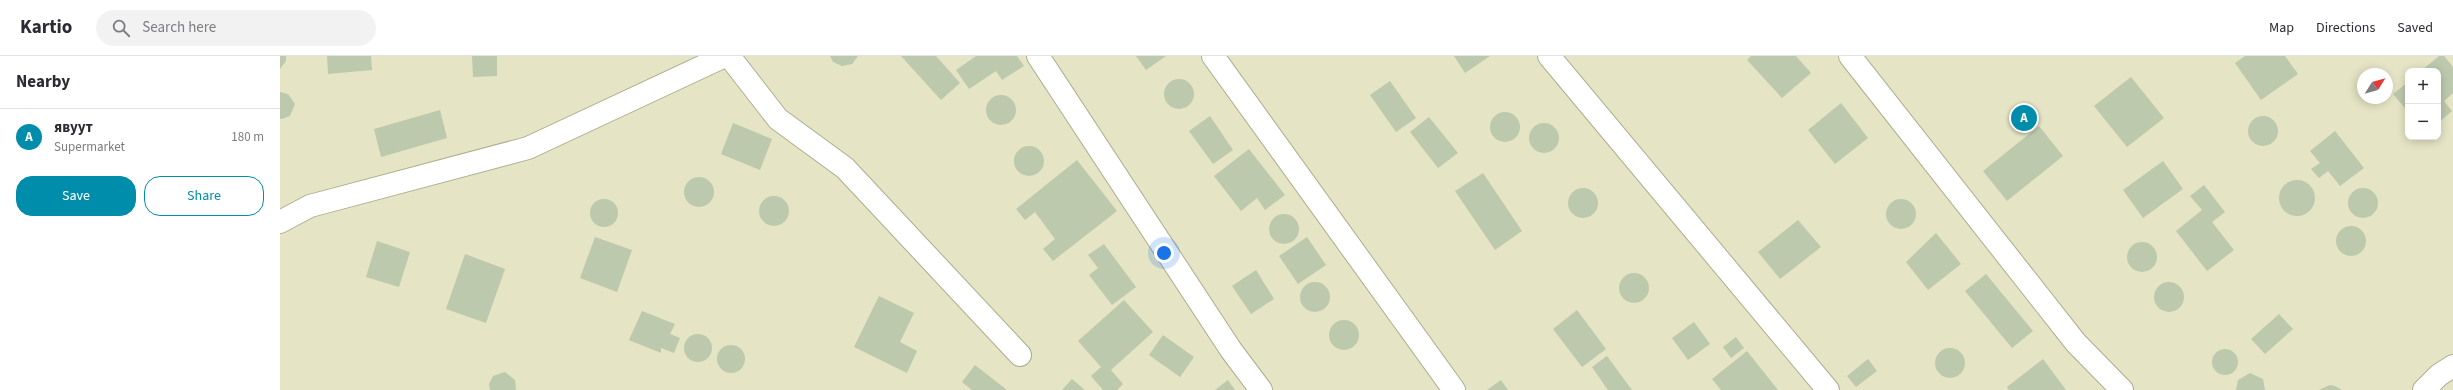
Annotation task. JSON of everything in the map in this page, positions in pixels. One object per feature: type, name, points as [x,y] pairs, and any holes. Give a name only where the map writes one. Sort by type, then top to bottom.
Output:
[{"type":"street","points":[[280,222],[310,206],[528,148],[725,56]]},
{"type":"street","points":[[729,56],[778,118],[845,168],[1020,355]]},
{"type":"street","points":[[1038,56],[1231,350],[1261,390]]},
{"type":"street","points":[[1213,56],[1454,390]]},
{"type":"street","points":[[1549,56],[1828,390]]},
{"type":"street","points":[[1850,56],[2076,343],[2122,390]]},
{"type":"street","points":[[2424,390],[2438,375],[2453,366]]},
{"type":"building","points":[[280,56],[286,56],[286,61],[280,69]]},
{"type":"building","points":[[327,56],[371,56],[372,70],[328,74]]},
{"type":"building","points":[[472,56],[497,56],[497,76],[473,77]]},
{"type":"building","points":[[830,56],[858,56],[852,64],[842,66],[833,62]]},
{"type":"building","points":[[901,56],[936,56],[960,83],[941,100]]},
{"type":"building","points":[[976,56],[1017,56],[1024,66],[1002,80],[996,71],[969,89],[956,70]]},
{"type":"building","points":[[1136,56],[1166,56],[1146,70]]},
{"type":"building","points":[[1454,56],[1490,56],[1465,73]]},
{"type":"building","points":[[1751,56],[1796,56],[1811,73],[1782,98],[1747,60]]},
{"type":"building","points":[[2245,56],[2285,56],[2298,74],[2261,100],[2235,63]]},
{"type":"building","points":[[2439,56],[2444,56],[2453,67],[2453,93],[2444,101],[2452,111],[2441,120],[2441,68],[2425,68]]},
{"type":"building","points":[[2131,77],[2164,118],[2127,147],[2094,106]]},
{"type":"building","points":[[1179,79],[1185,80],[1193,88],[1193,100],[1185,108],[1179,109],[1173,108],[1165,100],[1164,94],[1165,88],[1173,80]]},
{"type":"building","points":[[1390,81],[1416,118],[1396,132],[1370,95]]},
{"type":"building","points":[[2405,84],[2405,108],[2393,94]]},
{"type":"building","points":[[280,92],[288,94],[295,104],[290,116],[282,119],[280,119]]},
{"type":"building","points":[[1001,95],[1007,96],[1015,104],[1015,116],[1007,124],[1001,125],[995,124],[987,116],[986,110],[987,104],[995,96]]},
{"type":"building","points":[[1841,103],[1868,138],[1835,164],[1808,130]]},
{"type":"building","points":[[440,110],[447,138],[381,157],[374,129]]},
{"type":"building","points":[[1505,112],[1511,113],[1519,121],[1519,133],[1511,141],[1505,142],[1499,141],[1491,133],[1490,127],[1491,121],[1499,113]]},
{"type":"building","points":[[1210,116],[1233,150],[1213,164],[1189,131]]},
{"type":"building","points":[[2263,116],[2269,117],[2277,125],[2277,137],[2269,145],[2263,146],[2257,145],[2249,137],[2248,131],[2249,125],[2257,117]]},
{"type":"building","points":[[1429,117],[1458,153],[1438,168],[1410,132]]},
{"type":"building","points":[[733,123],[772,139],[760,170],[721,154]]},
{"type":"building","points":[[1544,123],[1550,124],[1558,132],[1558,144],[1550,152],[1544,153],[1538,152],[1530,144],[1529,138],[1530,132],[1538,124]]},
{"type":"building","points":[[2039,126],[2063,156],[2007,201],[1983,171]]},
{"type":"building","points":[[2335,131],[2364,168],[2340,186],[2328,171],[2319,178],[2311,169],[2320,163],[2310,151]]},
{"type":"building","points":[[1029,146],[1035,147],[1043,155],[1043,167],[1035,175],[1029,176],[1023,175],[1015,167],[1014,161],[1015,155],[1023,147]]},
{"type":"building","points":[[1249,149],[1285,195],[1265,210],[1257,198],[1241,211],[1214,176]]},
{"type":"building","points":[[1077,160],[1117,211],[1053,261],[1043,249],[1055,239],[1035,212],[1025,220],[1016,209]]},
{"type":"building","points":[[2163,161],[2183,189],[2143,218],[2123,190]]},
{"type":"building","points":[[1483,173],[1522,231],[1495,250],[1455,191]]},
{"type":"building","points":[[699,177],[705,178],[713,186],[713,198],[705,206],[699,207],[693,206],[685,198],[684,192],[685,186],[693,178]]},
{"type":"building","points":[[2297,180],[2307,183],[2312,188],[2315,198],[2312,208],[2307,213],[2297,216],[2287,213],[2282,208],[2279,198],[2282,188],[2287,183]]},
{"type":"building","points":[[2204,185],[2225,212],[2212,222],[2234,250],[2207,271],[2176,231],[2202,210],[2190,196]]},
{"type":"building","points":[[1583,188],[1589,189],[1597,197],[1597,209],[1589,217],[1583,218],[1577,217],[1569,209],[1568,203],[1569,197],[1577,189]]},
{"type":"building","points":[[2363,188],[2369,189],[2377,197],[2377,209],[2369,217],[2363,218],[2357,217],[2349,209],[2348,203],[2349,197],[2357,189]]},
{"type":"building","points":[[774,196],[780,197],[788,205],[788,217],[780,225],[774,226],[768,225],[760,217],[759,211],[760,205],[768,197]]},
{"type":"building","points":[[604,199],[614,203],[618,213],[614,223],[604,227],[594,223],[590,213],[594,203]]},
{"type":"building","points":[[1901,199],[1907,200],[1915,208],[1915,220],[1907,228],[1901,229],[1895,228],[1887,220],[1886,214],[1887,208],[1895,200]]},
{"type":"building","points":[[1284,214],[1290,215],[1298,223],[1298,235],[1290,243],[1284,244],[1278,243],[1270,235],[1269,229],[1270,223],[1278,215]]},
{"type":"building","points":[[1798,220],[1821,247],[1780,279],[1758,252]]},
{"type":"building","points":[[2351,226],[2357,227],[2365,235],[2365,247],[2357,255],[2351,256],[2345,255],[2337,247],[2336,241],[2337,235],[2345,227]]},
{"type":"building","points":[[1936,233],[1961,264],[1928,290],[1906,262]]},
{"type":"building","points":[[595,237],[632,250],[617,292],[580,278]]},
{"type":"building","points":[[1307,237],[1326,265],[1298,284],[1279,256]]},
{"type":"building","points":[[377,241],[410,252],[399,287],[366,277]]},
{"type":"building","points":[[2142,242],[2148,243],[2156,251],[2156,263],[2148,271],[2142,272],[2136,271],[2128,263],[2127,257],[2128,251],[2136,243]]},
{"type":"building","points":[[1104,244],[1136,287],[1112,305],[1089,275],[1098,268],[1088,255]]},
{"type":"building","points":[[465,254],[505,269],[486,323],[446,309]]},
{"type":"building","points":[[1256,270],[1274,299],[1251,314],[1232,286]]},
{"type":"building","points":[[1634,273],[1640,274],[1648,282],[1648,294],[1640,302],[1634,303],[1628,302],[1620,294],[1619,288],[1620,282],[1628,274]]},
{"type":"building","points":[[1986,274],[2033,331],[2012,348],[1965,291]]},
{"type":"building","points":[[1315,282],[1321,283],[1329,291],[1329,303],[1321,311],[1315,312],[1309,311],[1301,303],[1300,297],[1301,291],[1309,283]]},
{"type":"building","points":[[2169,282],[2175,283],[2183,291],[2183,303],[2175,311],[2169,312],[2163,311],[2155,303],[2154,297],[2155,291],[2163,283]]},
{"type":"building","points":[[879,296],[914,313],[900,342],[917,351],[907,373],[854,347]]},
{"type":"building","points":[[1124,300],[1153,332],[1111,370],[1123,384],[1117,390],[1103,390],[1091,376],[1101,367],[1078,341]]},
{"type":"building","points":[[1577,310],[1606,349],[1582,367],[1553,329]]},
{"type":"building","points":[[642,311],[675,324],[670,334],[680,338],[674,353],[661,348],[661,353],[629,340]]},
{"type":"building","points":[[2279,314],[2293,329],[2265,354],[2251,339]]},
{"type":"building","points":[[1344,320],[1350,321],[1358,329],[1358,341],[1350,349],[1344,350],[1338,349],[1330,341],[1329,335],[1330,329],[1338,321]]},
{"type":"building","points":[[1694,322],[1710,344],[1688,360],[1672,338]]},
{"type":"building","points":[[698,334],[708,338],[712,348],[708,358],[698,362],[688,358],[684,348],[688,338]]},
{"type":"building","points":[[1163,335],[1194,357],[1180,377],[1149,355]]},
{"type":"building","points":[[1736,337],[1744,348],[1731,358],[1723,347]]},
{"type":"building","points":[[731,345],[741,349],[745,359],[741,369],[731,373],[721,369],[717,359],[721,349]]},
{"type":"building","points":[[1950,348],[1956,349],[1964,357],[1964,369],[1956,377],[1950,378],[1944,377],[1936,369],[1935,363],[1936,357],[1944,349]]},
{"type":"building","points":[[2225,349],[2235,352],[2238,362],[2235,372],[2225,375],[2215,372],[2212,362],[2215,352]]},
{"type":"building","points":[[1747,351],[1778,390],[1721,390],[1712,379]]},
{"type":"building","points":[[1607,356],[1632,390],[1608,390],[1592,367]]},
{"type":"building","points":[[1868,359],[1877,371],[1856,387],[1847,376]]},
{"type":"building","points":[[2043,359],[2066,390],[2009,390],[2007,387]]},
{"type":"building","points":[[975,365],[1007,390],[972,390],[962,382]]},
{"type":"building","points":[[505,372],[515,380],[516,390],[490,390],[489,384],[493,376]]},
{"type":"building","points":[[2250,373],[2263,379],[2265,390],[2236,390],[2238,380]]},
{"type":"building","points":[[1072,379],[1085,390],[1062,390]]},
{"type":"building","points":[[1228,380],[1235,390],[1215,390]]},
{"type":"building","points":[[1501,380],[1508,390],[1487,390]]},
{"type":"building","points":[[2330,385],[2335,386],[2342,390],[2319,390]]},
{"type":"place","name":"явуут","points":[[2024,118]]}]
